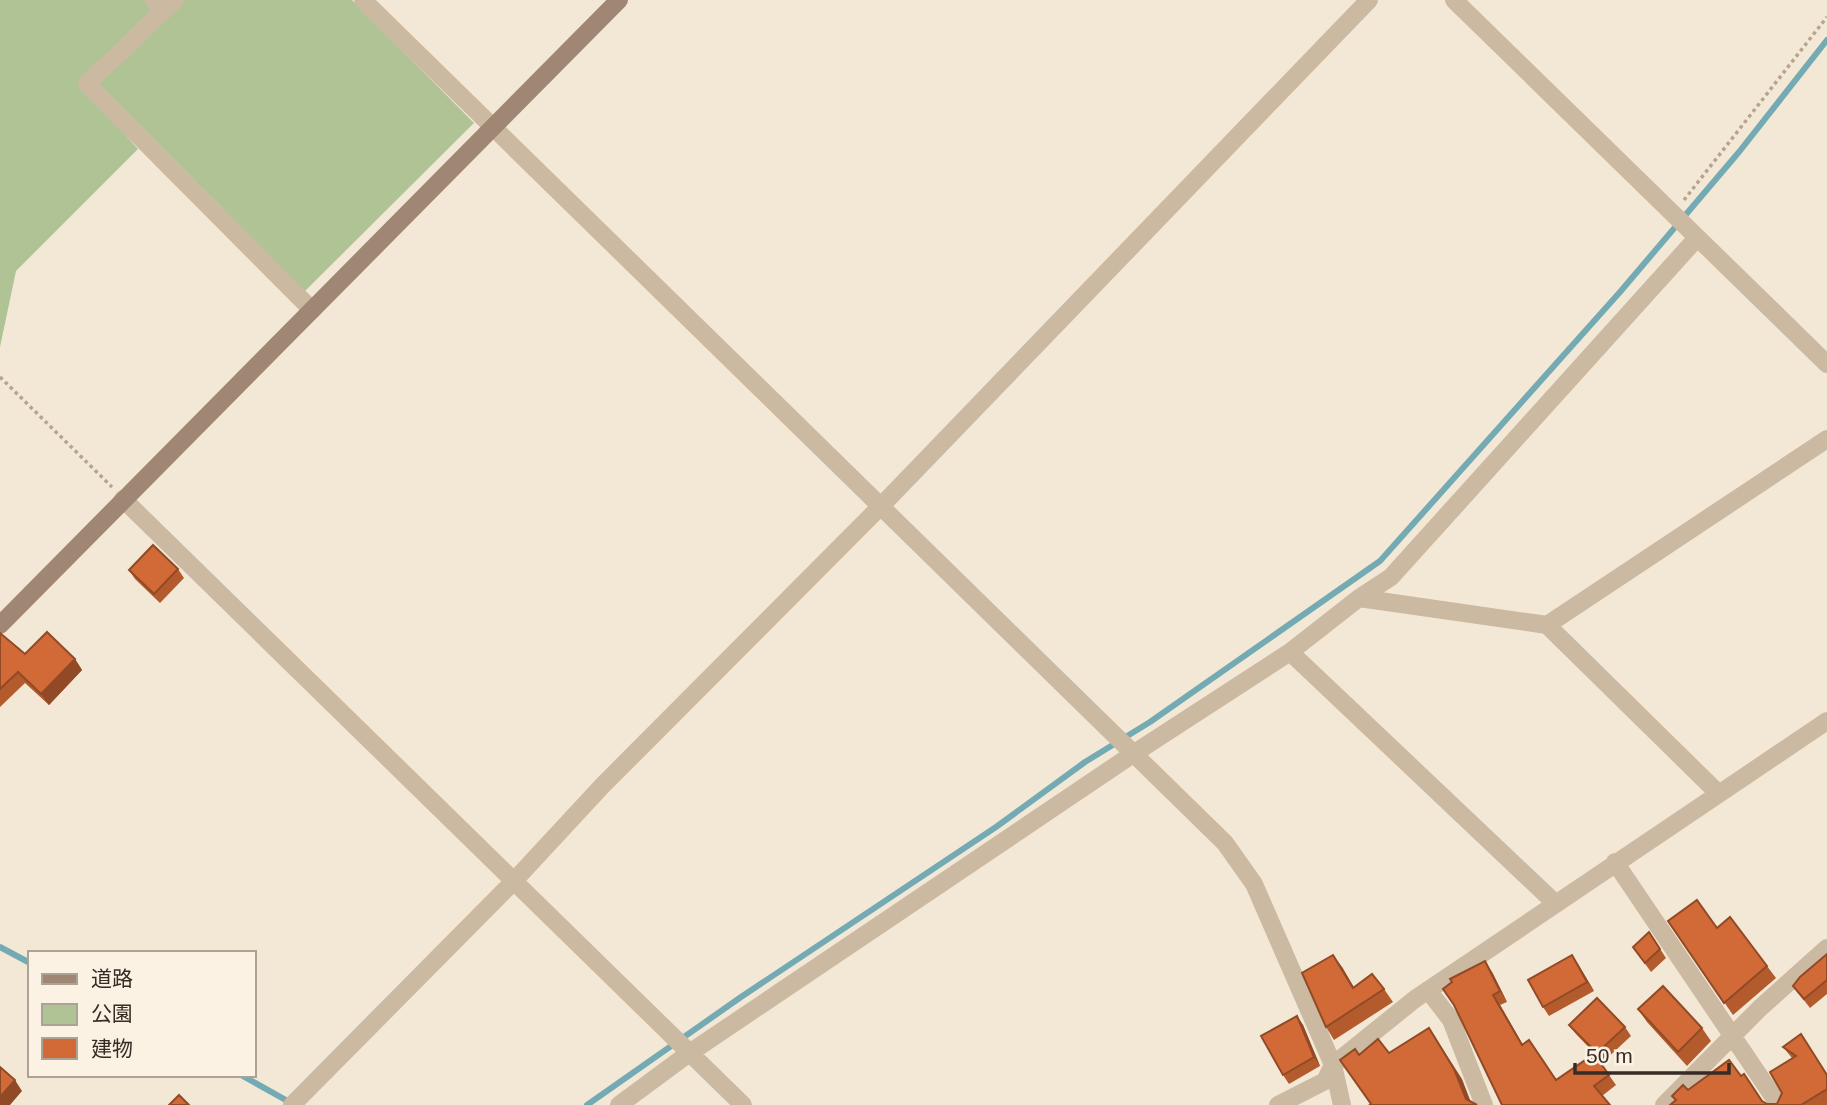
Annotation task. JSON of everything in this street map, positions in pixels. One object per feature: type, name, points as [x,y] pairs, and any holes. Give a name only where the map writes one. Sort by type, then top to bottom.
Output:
[{"type":"street","points":[[363,0],[1225,843],[1254,884],[1333,1065],[1342,1105]]},
{"type":"street","points":[[0,625],[619,0]]},
{"type":"street","points":[[292,1105],[514,881],[602,786],[881,506],[1369,0]]},
{"type":"street","points":[[1454,0],[1827,364]]},
{"type":"street","points":[[164,4],[87,84],[312,310]]},
{"type":"street","points":[[619,1105],[688,1054],[1133,754],[1290,652],[1359,598],[1391,577],[1696,239]]},
{"type":"street","points":[[1548,625],[1827,439]]},
{"type":"street","points":[[123,499],[645,1006],[688,1054],[743,1105]]},
{"type":"street","points":[[1359,598],[1548,625],[1718,793]]},
{"type":"street","points":[[1290,652],[1556,904]]},
{"type":"street","points":[[1278,1105],[1325,1081],[1333,1065],[1428,990],[1827,720]]},
{"type":"street","points":[[1615,862],[1779,1105]]},
{"type":"street","points":[[1664,1105],[1827,947]]},
{"type":"street","points":[[1428,990],[1451,1020],[1484,1105]]},
{"type":"path","points":[[1672,215],[1827,17]]},
{"type":"path","points":[[0,377],[123,499]]},
{"type":"green space","points":[[0,0],[165,0],[79,83],[138,149],[16,271],[0,347]]},
{"type":"green space","points":[[184,0],[352,0],[474,123],[304,292],[98,84]]},
{"type":"building","points":[[153,545],[178,569],[154,594],[129,570]]},
{"type":"building","points":[[47,632],[75,659],[41,694],[18,672],[0,689],[0,633],[25,654]]},
{"type":"building","points":[[1697,900],[1717,928],[1730,917],[1767,966],[1724,1003],[1668,921]]},
{"type":"building","points":[[1649,932],[1660,949],[1645,963],[1633,947]]},
{"type":"building","points":[[1827,954],[1827,980],[1804,999],[1793,986]]},
{"type":"building","points":[[1333,955],[1353,988],[1372,974],[1384,989],[1326,1027],[1302,973]]},
{"type":"building","points":[[1572,955],[1587,982],[1543,1007],[1528,980]]},
{"type":"building","points":[[1485,961],[1500,991],[1493,995],[1522,1045],[1529,1040],[1556,1080],[1594,1054],[1609,1075],[1594,1086],[1610,1105],[1502,1105],[1454,1005],[1443,989],[1452,982],[1450,979]]},
{"type":"building","points":[[1663,986],[1702,1028],[1678,1052],[1638,1009]]},
{"type":"building","points":[[1597,998],[1625,1027],[1597,1053],[1569,1025]]},
{"type":"building","points":[[1297,1016],[1314,1057],[1283,1075],[1261,1036]]},
{"type":"building","points":[[1429,1028],[1454,1069],[1466,1099],[1477,1105],[1369,1105],[1371,1104],[1340,1060],[1355,1049],[1359,1055],[1378,1039],[1389,1053]]},
{"type":"building","points":[[1801,1034],[1827,1075],[1827,1089],[1801,1105],[1670,1105],[1676,1100],[1672,1096],[1683,1085],[1688,1090],[1729,1060],[1741,1076],[1744,1074],[1762,1101],[1777,1104],[1782,1093],[1770,1072],[1796,1056],[1783,1047]]},
{"type":"building","points":[[0,1067],[15,1080],[0,1097]]},
{"type":"building","points":[[179,1095],[189,1105],[169,1105]]},
{"type":"waterway","points":[[587,1105],[741,997],[996,827],[1085,762],[1150,722],[1380,561],[1620,292],[1739,152],[1827,40]]},
{"type":"waterway","points":[[0,947],[28,962]]},
{"type":"waterway","points":[[245,1077],[293,1104]]}]
